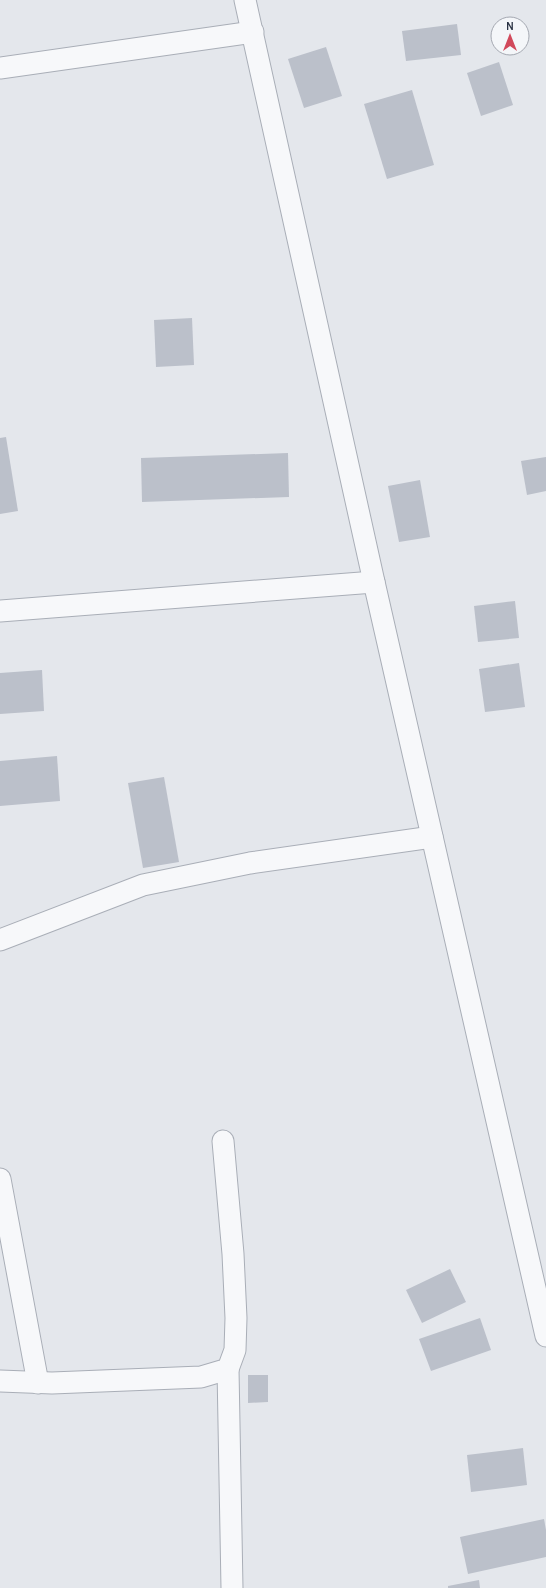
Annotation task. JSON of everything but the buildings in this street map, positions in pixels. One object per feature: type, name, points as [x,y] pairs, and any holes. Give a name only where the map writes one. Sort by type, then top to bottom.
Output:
[{"type":"street","points":[[245,0],[374,582],[546,1336]]},
{"type":"street","points":[[0,68],[253,32]]},
{"type":"street","points":[[0,610],[374,582]]},
{"type":"street","points":[[0,940],[143,885],[250,863],[432,837]]},
{"type":"street","points":[[223,1141],[233,1254],[236,1318],[235,1350],[228,1369],[232,1588]]},
{"type":"street","points":[[0,1179],[38,1383]]},
{"type":"street","points":[[0,1381],[38,1383],[201,1377],[228,1369]]}]
